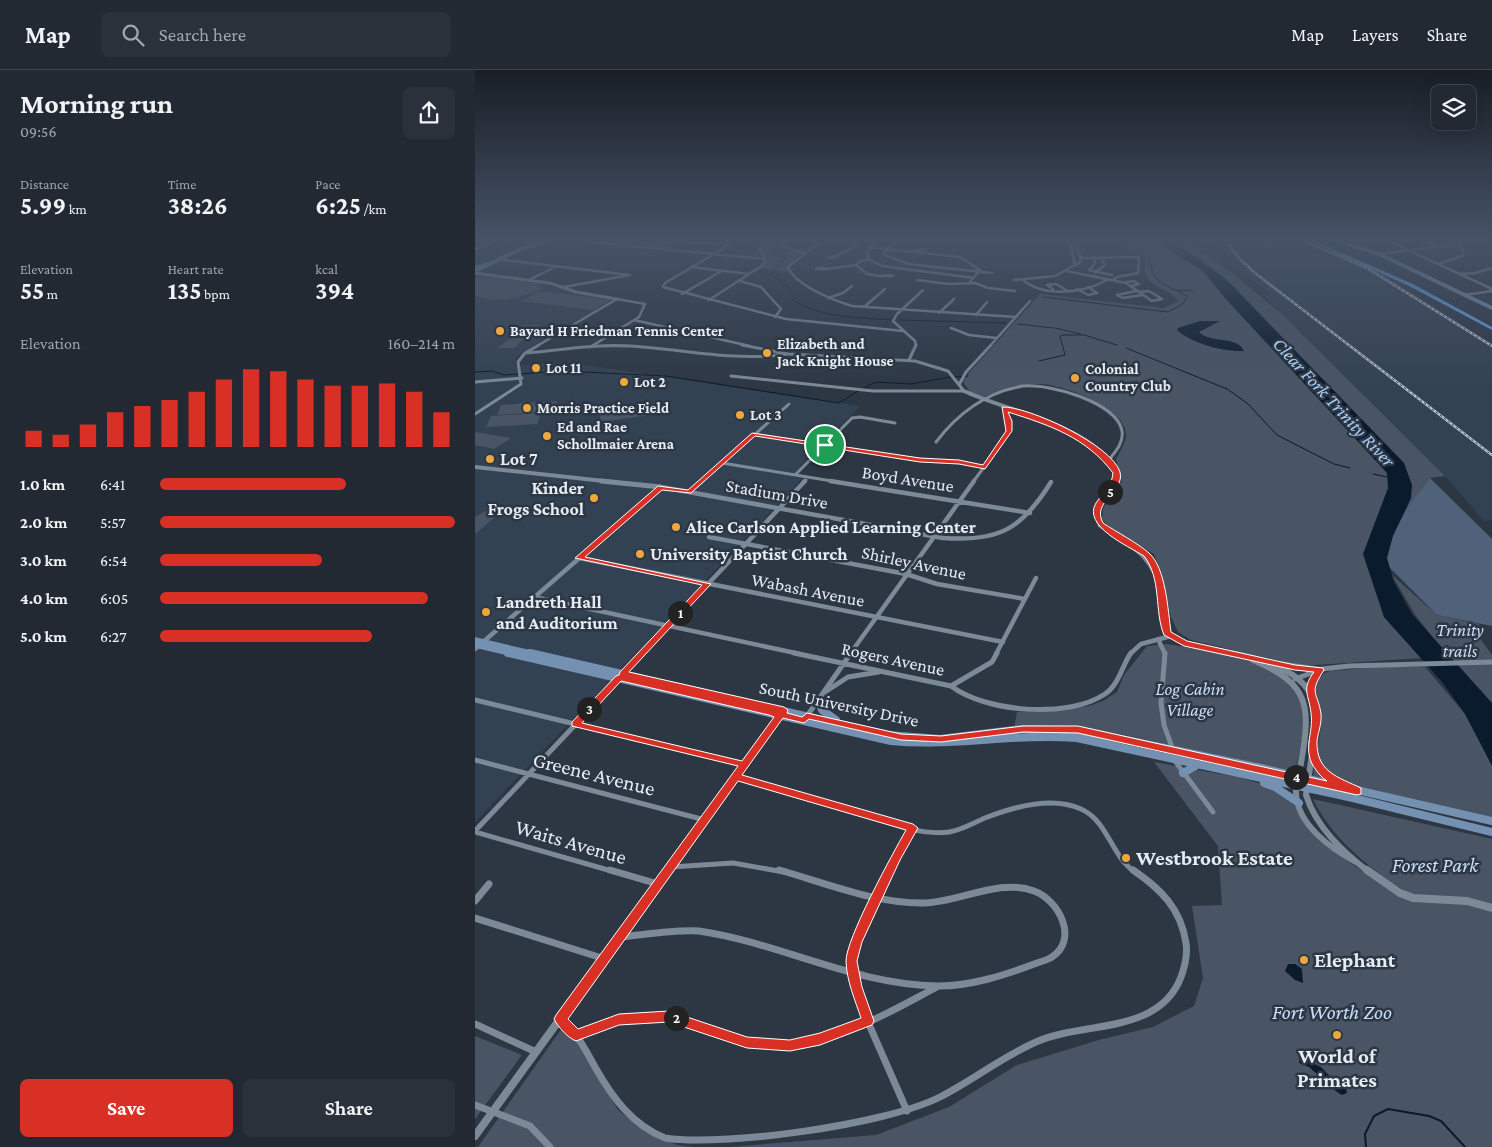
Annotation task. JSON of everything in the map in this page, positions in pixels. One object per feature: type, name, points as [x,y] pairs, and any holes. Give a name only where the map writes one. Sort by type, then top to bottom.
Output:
[{"type":"highway","points":[[1416,288],[1492,328]]},
{"type":"highway","points":[[1427,288],[1492,324]]},
{"type":"main road","points":[[1451,288],[1492,308]]},
{"type":"main road","name":"South University Drive","points":[[477,644],[805,718],[904,743],[946,744],[1012,737],[1059,736],[1307,788],[1492,832]]},
{"type":"main road","points":[[820,697],[822,710],[841,724]]},
{"type":"main road","name":"South University Drive","points":[[805,718],[888,735],[925,739],[963,738],[1023,729],[1066,728],[1299,777],[1492,821]]},
{"type":"main road","points":[[1312,743],[1314,761],[1321,772],[1357,791]]},
{"type":"main road","points":[[1183,773],[1198,764]]},
{"type":"main road","points":[[1215,768],[1267,783],[1299,803]]},
{"type":"street","points":[[567,288],[576,292],[645,304],[642,314],[635,320],[590,347]]},
{"type":"street","points":[[665,288],[775,317],[903,331]]},
{"type":"street","points":[[682,294],[692,288]]},
{"type":"street","points":[[709,300],[728,288]]},
{"type":"street","points":[[762,288],[781,309],[775,317]]},
{"type":"street","points":[[813,288],[827,298],[864,308],[1016,317]]},
{"type":"street","points":[[827,298],[843,293],[849,288]]},
{"type":"street","points":[[990,288],[1015,291]]},
{"type":"street","points":[[1034,288],[1056,291],[1081,288]]},
{"type":"street","points":[[1052,288],[1056,291]]},
{"type":"street","points":[[1064,288],[1068,291]]},
{"type":"street","points":[[1077,289],[1088,294],[1097,293],[1090,288]]},
{"type":"street","points":[[1133,288],[1137,292],[1142,295],[1152,301],[1163,299],[1149,291],[1137,292],[1117,295],[1122,298],[1142,295]]},
{"type":"street","points":[[864,308],[885,289]]},
{"type":"street","points":[[909,360],[916,344],[914,339],[893,321],[901,310],[923,290]]},
{"type":"street","points":[[1465,295],[1492,290]]},
{"type":"street","points":[[939,313],[954,298]]},
{"type":"street","points":[[475,414],[521,384],[518,362],[525,353],[617,299]]},
{"type":"street","points":[[961,383],[964,376],[1030,301]]},
{"type":"street","points":[[976,315],[987,302]]},
{"type":"street","points":[[635,320],[723,341],[769,348],[788,354]]},
{"type":"street","points":[[631,322],[656,324]]},
{"type":"street","points":[[951,328],[969,335],[997,338]]},
{"type":"street","points":[[525,353],[590,347],[628,346],[738,358],[765,358],[788,354],[909,360],[937,366],[961,383],[964,391]]},
{"type":"street","points":[[475,382],[521,375]]},
{"type":"street","points":[[731,376],[864,390],[964,391],[981,400],[1070,432],[1088,443],[1108,461],[1116,473],[1117,480],[1098,505],[1096,518],[1100,524],[1150,558],[1155,568],[1162,596],[1166,631],[1171,636],[1184,643],[1269,662],[1320,670]]},
{"type":"street","points":[[936,442],[956,418],[981,400],[1012,389],[1039,385],[1064,390],[1111,413],[1121,428],[1122,436],[1119,449],[1108,461]]},
{"type":"street","points":[[689,492],[789,404]]},
{"type":"street","points":[[805,718],[1009,431],[1009,421],[1004,408]]},
{"type":"street","points":[[795,475],[854,417],[895,423]]},
{"type":"street","points":[[754,434],[920,460],[959,462],[985,467]]},
{"type":"street","name":"Boyd Avenue","points":[[722,463],[1030,513]]},
{"type":"street","name":"Stadium Drive","points":[[475,467],[661,487],[934,536],[964,539],[997,534],[1020,524],[1030,513],[1051,482]]},
{"type":"street","points":[[475,831],[808,477]]},
{"type":"street","points":[[477,644],[661,487]]},
{"type":"street","name":"Shirley Avenue","points":[[709,537],[906,574],[937,584],[1025,599]]},
{"type":"street","name":"Wabash Avenue","points":[[579,558],[1003,642]]},
{"type":"street","points":[[951,686],[989,666],[1036,578]]},
{"type":"street","name":"Rogers Avenue","points":[[534,597],[951,686],[955,691],[974,700],[1010,709],[1082,704],[1096,699],[1111,690],[1123,665],[1138,646],[1171,636]]},
{"type":"street","points":[[1158,639],[1166,654],[1159,684],[1159,704],[1166,733],[1173,750]]},
{"type":"street","points":[[1243,655],[1277,670],[1290,680],[1301,693],[1307,711],[1296,796],[1310,826],[1318,835],[1346,858],[1358,864]]},
{"type":"street","points":[[1269,662],[1297,678],[1310,694],[1316,714],[1307,788],[1308,806],[1316,820],[1358,864],[1383,883],[1404,895],[1422,900],[1460,900],[1492,908]]},
{"type":"street","points":[[1290,680],[1320,670],[1349,666],[1492,662]]},
{"type":"street","points":[[1310,694],[1313,679],[1320,670]]},
{"type":"street","points":[[820,697],[848,677],[883,671]]},
{"type":"street","points":[[475,700],[745,765]]},
{"type":"street","points":[[475,1136],[782,713]]},
{"type":"street","points":[[1174,759],[1213,812]]},
{"type":"street","name":"Greene Avenue","points":[[475,760],[705,820]]},
{"type":"street","points":[[560,1019],[576,1035],[622,1111],[650,1131],[683,1144],[707,1146],[742,1144],[820,1134],[907,1111],[944,1095],[997,1061],[1041,1040],[1074,1030],[1130,1022],[1155,1010],[1173,994],[1186,969],[1187,955],[1184,928],[1177,914],[1162,892],[1121,862],[1097,822],[1087,812],[1062,804],[1042,804],[989,817],[953,831],[937,832],[913,828],[736,777]]},
{"type":"street","points":[[907,1111],[868,1021],[851,961],[857,942],[878,896],[913,828]]},
{"type":"street","name":"Waits Avenue","points":[[475,831],[659,884]]},
{"type":"street","points":[[620,937],[697,931],[853,973],[899,983],[938,986],[975,982],[1002,976],[1052,957],[1058,952],[1065,929],[1064,920],[1059,910],[1048,899],[1036,891],[1020,886],[925,903],[878,896],[753,865],[709,863],[671,866]]},
{"type":"street","points":[[475,900],[489,884]]},
{"type":"street","points":[[475,918],[605,959]]},
{"type":"street","points":[[576,1035],[619,1019],[669,1016],[747,1042],[790,1045],[820,1039],[868,1021],[938,986]]},
{"type":"street","points":[[475,1024],[534,1054]]},
{"type":"street","points":[[475,1105],[529,1126],[550,1147]]},
{"type":"shaded area","points":[[475,288],[567,288],[613,300],[521,353],[515,359],[515,366],[565,362],[860,406],[792,475],[804,477],[475,822]]},
{"type":"shaded area","points":[[1263,288],[1406,288],[1492,344],[1492,520],[1484,521],[1445,476],[1263,295],[1271,295]]},
{"type":"shaded area","points":[[1430,478],[1492,539],[1492,626],[1437,615],[1380,558],[1408,506]]},
{"type":"green space","points":[[475,288],[543,289],[501,300],[475,296]]},
{"type":"green space","name":"Colonial Country Club","points":[[1161,288],[1251,288],[1281,313],[1445,476],[1430,478],[1408,506],[1383,501],[1384,617],[1422,658],[1300,666],[1191,640],[1178,632],[1171,617],[1162,575],[1154,554],[1115,531],[1102,520],[1103,508],[1122,481],[1116,459],[1126,437],[1123,424],[1115,415],[1091,399],[1063,388],[1033,384],[1003,390],[981,398],[970,392],[963,382],[968,374],[1040,294],[1164,308],[1178,301]]},
{"type":"green space","points":[[538,292],[611,300],[594,310],[521,301]]},
{"type":"green space","points":[[524,325],[539,325],[514,348],[498,348]]},
{"type":"green space","name":"Morris Practice Field","points":[[557,401],[554,411],[497,415],[501,405]]},
{"type":"green space","points":[[655,404],[657,414],[601,422],[599,412]]},
{"type":"green space","name":"Morris Practice Field","points":[[541,413],[537,424],[486,427],[491,416]]},
{"type":"green space","points":[[475,432],[511,438],[494,449],[475,445]]},
{"type":"green space","points":[[488,510],[496,511],[497,515],[475,534],[475,517]]},
{"type":"green space","name":"Trinity trails","points":[[1391,574],[1437,615],[1479,624],[1481,640],[1492,655],[1492,714],[1416,616]]},
{"type":"green space","name":"Log Cabin Village","points":[[1167,644],[1245,659],[1281,676],[1294,689],[1304,712],[1304,728],[1296,770],[1275,769],[1098,730],[1042,726],[1014,728],[1017,712],[1089,706],[1103,701],[1117,692],[1124,675],[1147,646]]},
{"type":"green space","points":[[1379,667],[1425,667],[1465,714],[1492,763],[1492,818],[1313,776],[1321,727],[1313,686],[1324,673]]},
{"type":"green space","name":"Fort Worth Zoo","points":[[1154,762],[1237,777],[1269,786],[1291,801],[1327,847],[1401,897],[1423,902],[1375,870],[1346,845],[1322,816],[1313,799],[1492,839],[1492,1147],[730,1147],[876,1135],[949,1107],[1017,1065],[1099,1040],[1153,1027],[1194,1006],[1203,978],[1192,906],[1222,905],[1218,846]]},
{"type":"green space","points":[[570,1029],[618,1110],[646,1132],[677,1145],[694,1147],[478,1147],[560,1031]]},
{"type":"green space","points":[[475,1036],[522,1055],[475,1119]]},
{"type":"water","name":"Clear Fork Trinity River","points":[[1217,288],[1235,288],[1404,463],[1412,485],[1411,498],[1393,536],[1387,558],[1394,582],[1412,614],[1492,703],[1492,766],[1465,714],[1442,682],[1384,617],[1363,554],[1388,488],[1387,473]]},
{"type":"water","points":[[1200,321],[1220,321],[1199,332],[1210,338],[1236,343],[1244,351],[1209,346],[1183,335],[1177,330]]},
{"type":"water","points":[[1288,964],[1295,964],[1302,969],[1303,983],[1295,980],[1285,971]]},
{"type":"water","points":[[1300,1053],[1306,1060],[1321,1067],[1337,1084],[1340,1078],[1344,1079],[1347,1093],[1342,1095],[1337,1092],[1309,1067],[1299,1063]]},
{"type":"waterway","points":[[790,288],[796,295],[793,300],[816,311],[841,316],[891,320]]},
{"type":"waterway","points":[[1043,297],[1168,312],[1183,304],[1187,296],[1171,288]]},
{"type":"waterway","points":[[1175,290],[1194,291]]},
{"type":"waterway","points":[[898,320],[1006,323]]},
{"type":"waterway","points":[[1018,324],[1053,328]]},
{"type":"waterway","points":[[1055,328],[1081,334]]},
{"type":"waterway","points":[[1039,361],[1065,355],[1060,336],[1062,335],[1084,335],[1117,345]]},
{"type":"waterway","points":[[1126,348],[1227,389],[1247,403],[1277,435],[1334,464],[1350,468]]},
{"type":"waterway","points":[[475,372],[492,371],[504,375],[563,371],[666,376],[839,403],[858,391]]},
{"type":"waterway","points":[[954,377],[968,376]]},
{"type":"waterway","points":[[862,389],[876,382],[911,384],[950,377]]},
{"type":"waterway","name":"Clear Fork Trinity River","points":[[1373,474],[1387,477]]},
{"type":"waterway","points":[[1366,1147],[1365,1134],[1374,1116],[1388,1109],[1429,1116],[1441,1121],[1465,1147]]},
{"type":"railway","points":[[1275,288],[1492,455]]},
{"type":"railway","points":[[1399,288],[1492,346]]},
{"type":"place","name":"Bayard H Friedman Tennis Center","points":[[500,331]]},
{"type":"place","name":"Elizabeth and Jack Knight House","points":[[767,353]]},
{"type":"place","name":"Lot 11","points":[[536,368]]},
{"type":"place","name":"Colonial Country Club","points":[[1075,378]]},
{"type":"place","name":"Lot 2","points":[[624,382]]},
{"type":"place","name":"Morris Practice Field","points":[[527,408]]},
{"type":"place","name":"Lot 3","points":[[740,415]]},
{"type":"place","name":"Ed and Rae Schollmaier Arena","points":[[547,436]]},
{"type":"place","name":"Lot 7","points":[[490,459]]},
{"type":"place","name":"Kinder Frogs School","points":[[594,498]]},
{"type":"place","name":"Alice Carlson Applied Learning Center","points":[[676,527]]},
{"type":"place","name":"University Baptist Church","points":[[640,554]]},
{"type":"place","name":"Landreth Hall and Auditorium","points":[[486,612]]},
{"type":"place","name":"Westbrook Estate","points":[[1126,858]]},
{"type":"place","name":"Elephant","points":[[1304,960]]},
{"type":"place","name":"World of Primates","points":[[1337,1035]]},
{"type":"route","points":[[825,445],[754,434],[689,492],[661,487],[579,558],[707,584],[623,674],[784,710],[781,715],[745,765],[705,820],[620,937],[560,1019],[576,1035],[619,1019],[669,1016],[759,1045],[790,1045],[847,1031],[868,1021],[856,987],[851,961],[857,942],[895,859],[913,828],[892,822],[736,777],[745,765],[575,724],[619,678],[781,715],[804,720],[807,716],[901,737],[925,739],[963,738],[1023,729],[1066,728],[1125,738],[1357,791],[1326,776],[1314,761],[1312,743],[1316,714],[1310,694],[1313,679],[1320,670],[1269,662],[1256,657],[1184,643],[1167,633],[1162,596],[1155,568],[1150,558],[1100,524],[1096,518],[1098,505],[1117,480],[1116,473],[1108,461],[1088,443],[1060,427],[1004,408],[1010,425],[1009,431],[985,467],[959,462],[920,460],[825,445]]},
{"type":"park label","name":"Forest Park","points":[[1435,865]]}]
